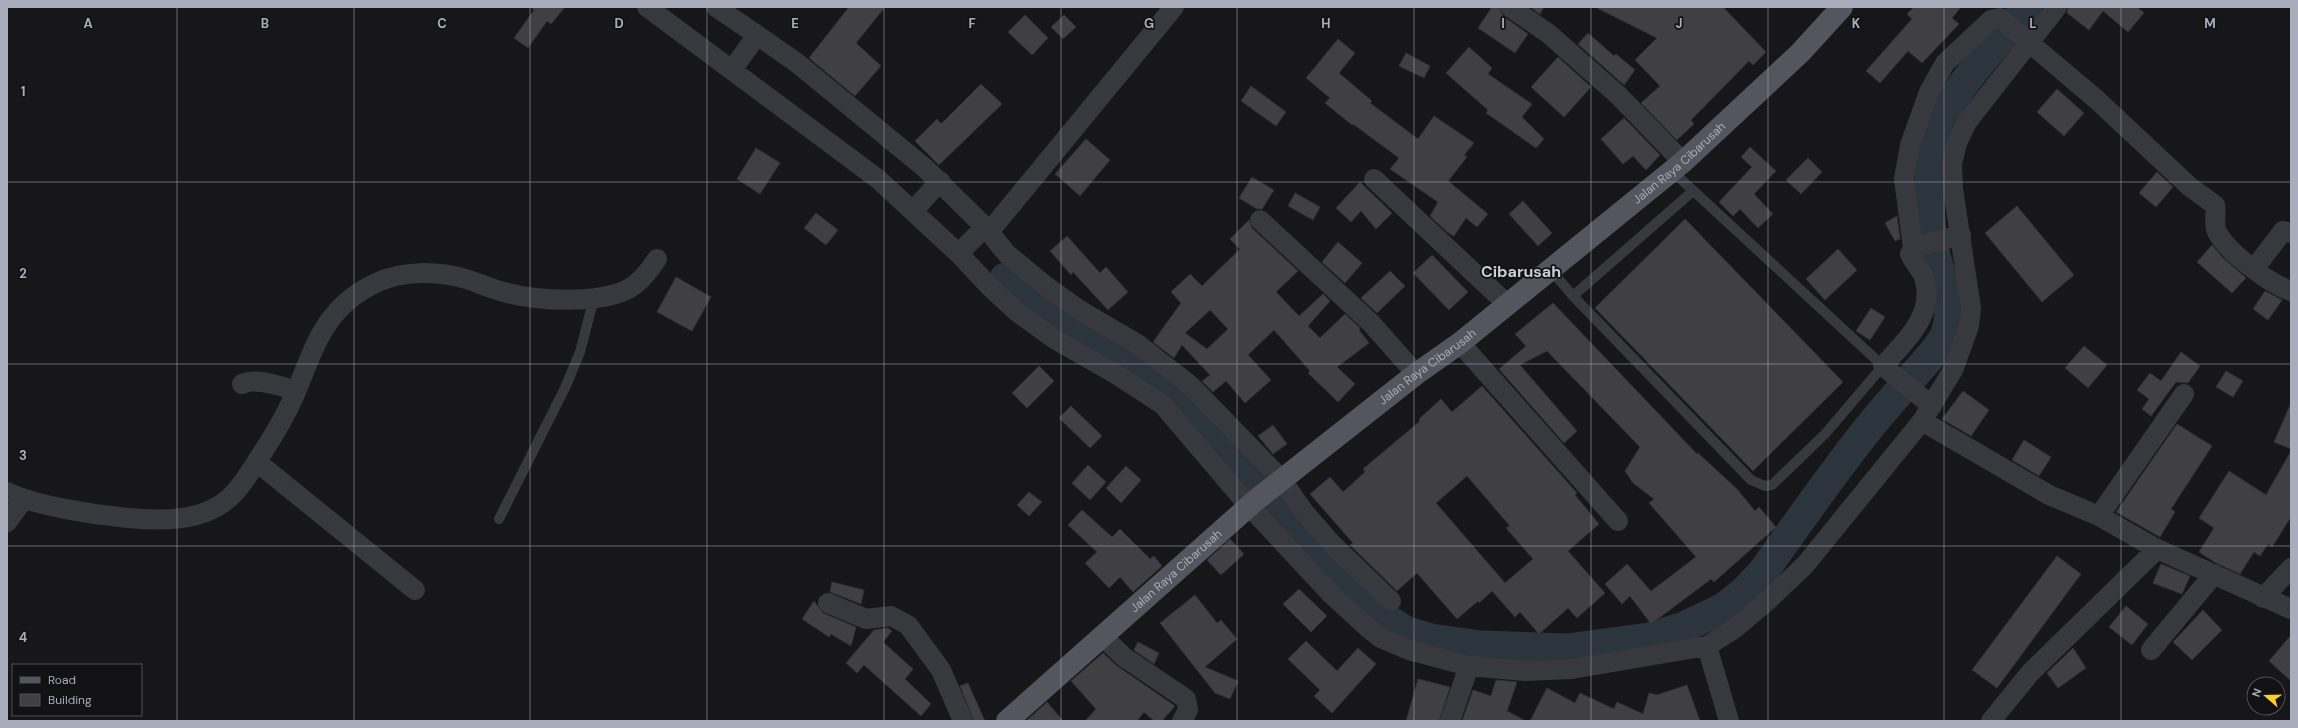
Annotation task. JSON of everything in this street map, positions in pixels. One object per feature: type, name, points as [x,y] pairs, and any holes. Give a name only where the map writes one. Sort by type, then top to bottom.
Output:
[{"type":"main road","name":"Jalan Raya Cibarusah","points":[[1007,721],[1278,481],[1416,374],[1460,343],[1678,167],[1800,53],[1842,7]]},
{"type":"street","points":[[647,7],[735,67],[851,158],[916,206],[1007,254],[1047,287],[1081,311],[1139,345],[1176,393],[1252,503],[1332,595],[1381,638],[1409,650],[1469,666],[1525,672],[1572,669],[1707,646],[1734,629],[1766,602],[1805,565],[1927,413],[1953,370],[1969,326],[1971,308],[1955,236],[1952,164],[1957,143],[1967,122],[2018,33],[2057,7]]},
{"type":"street","points":[[716,7],[755,39],[797,63],[939,182],[976,238],[990,287],[1017,312],[1053,338],[1114,373],[1176,393],[1278,481],[1318,529],[1391,601]]},
{"type":"street","points":[[976,238],[1174,7]]},
{"type":"street","points":[[1510,7],[1549,34],[1607,85],[1678,167]]},
{"type":"street","points":[[2291,291],[2273,284],[2224,242],[2217,231],[2215,205],[2190,187],[2096,99],[2000,18],[1991,20],[1945,62],[1929,92],[1910,144],[1904,168],[1915,246],[1910,254],[1922,272],[1926,282],[1926,307],[1921,321],[1888,371],[1913,392],[1927,413],[2049,495],[2099,516],[2157,549],[2214,574],[2263,598],[2291,609]]},
{"type":"street","points":[[735,67],[755,39]]},
{"type":"street","points":[[1374,179],[1507,304]]},
{"type":"street","points":[[916,206],[939,182]]},
{"type":"street","points":[[1260,220],[1371,323],[1416,374]]},
{"type":"street","points":[[2254,269],[2283,231],[2291,233]]},
{"type":"street","points":[[1915,246],[1955,236]]},
{"type":"street","points":[[7,522],[15,496],[116,517],[155,520],[182,518],[215,507],[228,499],[257,462],[282,421],[292,390],[325,324],[340,305],[360,291],[396,276],[442,274],[467,279],[513,294],[560,299],[594,298],[630,288],[650,271],[657,259]]},
{"type":"street","points":[[1460,343],[1618,521]]},
{"type":"street","points":[[242,384],[249,380],[292,390]]},
{"type":"street","points":[[2099,516],[2184,394]]},
{"type":"street","points":[[257,462],[415,590]]},
{"type":"street","points":[[1991,721],[2030,673],[2157,549]]},
{"type":"street","points":[[2263,598],[2291,568]]},
{"type":"street","points":[[2151,650],[2214,574]]},
{"type":"street","points":[[828,602],[866,619],[891,616],[908,625],[941,670],[963,721]]},
{"type":"street","points":[[1103,637],[1124,656],[1186,699],[1188,710],[1182,721]]},
{"type":"street","points":[[1707,646],[1729,721]]},
{"type":"street","points":[[1450,721],[1469,666]]},
{"type":"lane","points":[[1550,269],[1573,296],[1751,480],[1765,486],[1772,485],[1888,371],[1693,191],[1678,167]]},
{"type":"lane","points":[[1573,296],[1693,191]]},
{"type":"lane","points":[[499,519],[565,388],[580,352],[594,298]]},
{"type":"building","points":[[531,7],[565,7],[551,24],[547,21],[528,48],[514,38],[534,10]]},
{"type":"building","points":[[849,7],[885,7],[856,43],[881,66],[855,96],[809,58]]},
{"type":"building","points":[[1492,7],[1499,7],[1503,16],[1528,34],[1515,53],[1478,28]]},
{"type":"building","points":[[1530,7],[1544,7],[1540,14]]},
{"type":"building","points":[[1595,7],[1723,7],[1766,52],[1753,65],[1749,61],[1691,120],[1694,124],[1677,140],[1641,103],[1660,86],[1635,60],[1657,38]]},
{"type":"building","points":[[1914,7],[1961,7],[1952,18],[1959,24],[1922,63],[1908,51],[1880,83],[1866,71],[1912,19],[1907,14]]},
{"type":"building","points":[[2068,7],[2137,7],[2144,13],[2128,32],[2103,11],[2089,30],[2067,13]]},
{"type":"building","points":[[1025,15],[1048,38],[1032,55],[1008,32]]},
{"type":"building","points":[[1064,15],[1076,27],[1063,39],[1051,27]]},
{"type":"building","points":[[1588,33],[1614,56],[1616,54],[1635,70],[1624,85],[1578,44]]},
{"type":"building","points":[[1338,39],[1355,53],[1339,73],[1372,101],[1370,103],[1418,139],[1434,116],[1474,143],[1464,155],[1467,157],[1448,181],[1488,214],[1477,227],[1466,218],[1454,236],[1447,232],[1430,216],[1438,202],[1390,169],[1399,158],[1353,124],[1352,125],[1325,103],[1330,98],[1306,78]]},
{"type":"building","points":[[1469,47],[1492,68],[1488,74],[1532,104],[1522,117],[1544,139],[1536,148],[1486,113],[1488,110],[1446,73]]},
{"type":"building","points":[[1406,53],[1430,66],[1424,78],[1399,66]]},
{"type":"building","points":[[1558,57],[1591,87],[1564,117],[1531,87]]},
{"type":"building","points":[[981,84],[1002,104],[939,165],[915,141],[937,119],[941,124]]},
{"type":"building","points":[[1251,86],[1286,112],[1276,126],[1241,101]]},
{"type":"building","points":[[2057,89],[2084,113],[2064,136],[2037,112]]},
{"type":"building","points":[[1624,118],[1660,155],[1646,170],[1633,156],[1623,164],[1601,139]]},
{"type":"building","points":[[1086,139],[1110,160],[1080,196],[1055,174]]},
{"type":"building","points":[[1750,147],[1776,171],[1754,194],[1773,214],[1758,228],[1740,209],[1733,216],[1719,202],[1752,167],[1741,157]]},
{"type":"building","points":[[756,148],[780,163],[760,194],[737,179]]},
{"type":"building","points":[[1808,158],[1822,172],[1801,194],[1786,180]]},
{"type":"building","points":[[2157,172],[2173,187],[2156,207],[2139,193]]},
{"type":"building","points":[[1252,177],[1274,190],[1262,209],[1257,209],[1239,198]]},
{"type":"building","points":[[1360,182],[1392,213],[1376,229],[1361,211],[1351,222],[1336,208]]},
{"type":"building","points":[[1295,193],[1320,207],[1313,220],[1288,206]]},
{"type":"building","points":[[1523,201],[1552,233],[1538,246],[1509,214]]},
{"type":"building","points":[[2017,206],[2074,275],[2042,302],[1985,233]]},
{"type":"building","points":[[816,213],[838,230],[826,245],[804,228]]},
{"type":"building","points":[[1897,216],[1900,239],[1895,241],[1885,223]]},
{"type":"building","points":[[1685,219],[1843,382],[1753,471],[1595,308]]},
{"type":"building","points":[[1249,220],[1252,228],[1298,271],[1276,292],[1299,316],[1323,294],[1330,301],[1308,326],[1320,338],[1345,314],[1360,328],[1359,330],[1369,343],[1337,367],[1355,384],[1338,402],[1308,373],[1310,371],[1274,330],[1248,355],[1271,380],[1245,403],[1226,381],[1213,392],[1202,381],[1210,375],[1182,345],[1174,358],[1153,342],[1181,303],[1171,292],[1190,274],[1202,286],[1240,249],[1230,239]],"holes":[[[1210,310],[1228,329],[1207,349],[1185,333]]]},
{"type":"building","points":[[1067,236],[1100,273],[1106,267],[1128,292],[1108,310],[1073,272],[1071,275],[1050,251]]},
{"type":"building","points":[[1338,242],[1362,263],[1345,283],[1322,262]]},
{"type":"building","points":[[2212,245],[2222,257],[2246,278],[2232,293],[2197,262]]},
{"type":"building","points":[[1838,249],[1857,270],[1825,300],[1806,279]]},
{"type":"building","points":[[1432,255],[1468,292],[1449,310],[1413,273]]},
{"type":"building","points":[[1390,271],[1405,286],[1377,313],[1361,298]]},
{"type":"building","points":[[676,277],[711,297],[692,331],[657,312]]},
{"type":"building","points":[[2265,291],[2282,300],[2268,320],[2253,309]]},
{"type":"building","points":[[1553,303],[1697,454],[1698,453],[1737,489],[1755,511],[1759,507],[1776,527],[1714,582],[1711,579],[1651,624],[1630,596],[1622,604],[1605,584],[1627,564],[1651,591],[1696,557],[1649,503],[1654,499],[1633,483],[1625,471],[1640,447],[1547,351],[1520,365],[1577,431],[1564,443],[1499,369],[1526,346],[1515,334]]},
{"type":"building","points":[[1871,308],[1885,317],[1870,340],[1856,331]]},
{"type":"building","points":[[2084,346],[2107,365],[2088,388],[2065,368]]},
{"type":"building","points":[[2181,352],[2200,366],[2188,383],[2176,382],[2151,416],[2142,409],[2149,399],[2137,390],[2150,373],[2161,381]]},
{"type":"building","points":[[1039,366],[1054,381],[1027,408],[1012,393]]},
{"type":"building","points":[[2226,371],[2243,381],[2233,397],[2216,387]]},
{"type":"building","points":[[1482,386],[1577,493],[1575,495],[1599,524],[1568,551],[1605,593],[1577,618],[1568,608],[1539,634],[1520,612],[1515,617],[1492,591],[1479,603],[1478,601],[1457,619],[1417,573],[1397,591],[1350,545],[1353,543],[1310,494],[1330,477],[1343,492],[1365,472],[1363,469],[1420,421],[1419,419],[1441,399],[1452,412]],"holes":[[[1467,476],[1510,526],[1506,528],[1533,559],[1505,583],[1436,503]]]},
{"type":"building","points":[[1963,391],[1989,410],[1971,436],[1942,419]]},
{"type":"building","points":[[2291,403],[2291,449],[2274,442]]},
{"type":"building","points":[[1071,406],[1102,436],[1090,448],[1059,418]]},
{"type":"building","points":[[2177,424],[2212,446],[2171,509],[2175,512],[2160,537],[2116,512]]},
{"type":"building","points":[[1273,425],[1287,444],[1273,454],[1258,436]]},
{"type":"building","points":[[2024,440],[2051,457],[2039,476],[2012,460]]},
{"type":"building","points":[[2291,451],[2291,517],[2272,547],[2268,544],[2260,556],[2254,552],[2240,574],[2216,563],[2199,552],[2214,528],[2199,518],[2229,471],[2266,495]]},
{"type":"building","points":[[1088,465],[1106,482],[1090,500],[1072,483]]},
{"type":"building","points":[[1126,466],[1141,480],[1121,503],[1106,488]]},
{"type":"building","points":[[1029,492],[1042,502],[1029,516],[1017,505]]},
{"type":"building","points":[[1082,510],[1112,537],[1120,529],[1150,559],[1154,556],[1162,566],[1133,592],[1120,577],[1109,588],[1085,563],[1097,552],[1068,525]]},
{"type":"building","points":[[1230,539],[1244,554],[1221,575],[1207,560]]},
{"type":"building","points":[[2057,556],[2081,574],[1997,688],[1972,670]]},
{"type":"building","points":[[2161,564],[2190,576],[2182,594],[2153,583]]},
{"type":"building","points":[[832,582],[864,590],[861,604],[830,592]]},
{"type":"building","points":[[1299,589],[1327,616],[1311,632],[1283,604]]},
{"type":"building","points":[[1195,595],[1217,623],[1221,620],[1237,639],[1205,667],[1238,681],[1230,699],[1215,693],[1160,623]]},
{"type":"building","points":[[814,601],[823,613],[856,627],[851,646],[831,634],[829,637],[802,619]]},
{"type":"building","points":[[2126,606],[2148,624],[2132,645],[2109,627]]},
{"type":"building","points":[[2203,610],[2222,630],[2192,660],[2173,642]]},
{"type":"building","points":[[888,628],[892,631],[883,642],[913,669],[905,679],[931,704],[921,716],[864,665],[857,673],[846,663],[874,630]]},
{"type":"building","points":[[2291,635],[2291,681],[2269,661]]},
{"type":"building","points":[[1306,641],[1337,671],[1358,648],[1376,664],[1332,713],[1314,696],[1320,690],[1288,659]]},
{"type":"building","points":[[1138,642],[1159,653],[1154,664],[1134,650]]},
{"type":"building","points":[[2073,648],[2086,668],[2058,688],[2047,673]]},
{"type":"building","points":[[1103,653],[1117,666],[1175,706],[1162,721],[1154,721],[1144,712],[1137,721],[1085,721],[1096,709],[1071,681]]},
{"type":"building","points":[[1418,679],[1450,687],[1439,721],[1406,721]]},
{"type":"building","points":[[1496,680],[1517,682],[1507,711],[1526,721],[1462,721],[1473,690],[1491,696]]},
{"type":"building","points":[[968,683],[985,721],[974,721],[960,686]]},
{"type":"building","points":[[1687,685],[1700,721],[1530,721],[1547,688],[1575,703],[1580,693],[1614,709],[1617,702],[1643,714],[1649,693],[1657,695]]},
{"type":"building","points":[[1047,702],[1063,721],[1026,721]]},
{"type":"waterway","points":[[1005,278],[1060,320],[1158,376],[1191,404],[1247,473],[1309,539],[1349,590],[1369,608],[1407,632],[1431,639],[1481,646],[1567,649],[1649,638],[1684,627],[1724,608],[1743,593],[1763,572],[1857,443],[1935,351],[1945,336],[1948,326],[1949,305],[1935,255],[1930,213],[1929,191],[1935,148],[1949,107],[1960,89],[1984,57],[2027,7]]},
{"type":"district","name":"Cibarusah","points":[[1521,271]]}]
